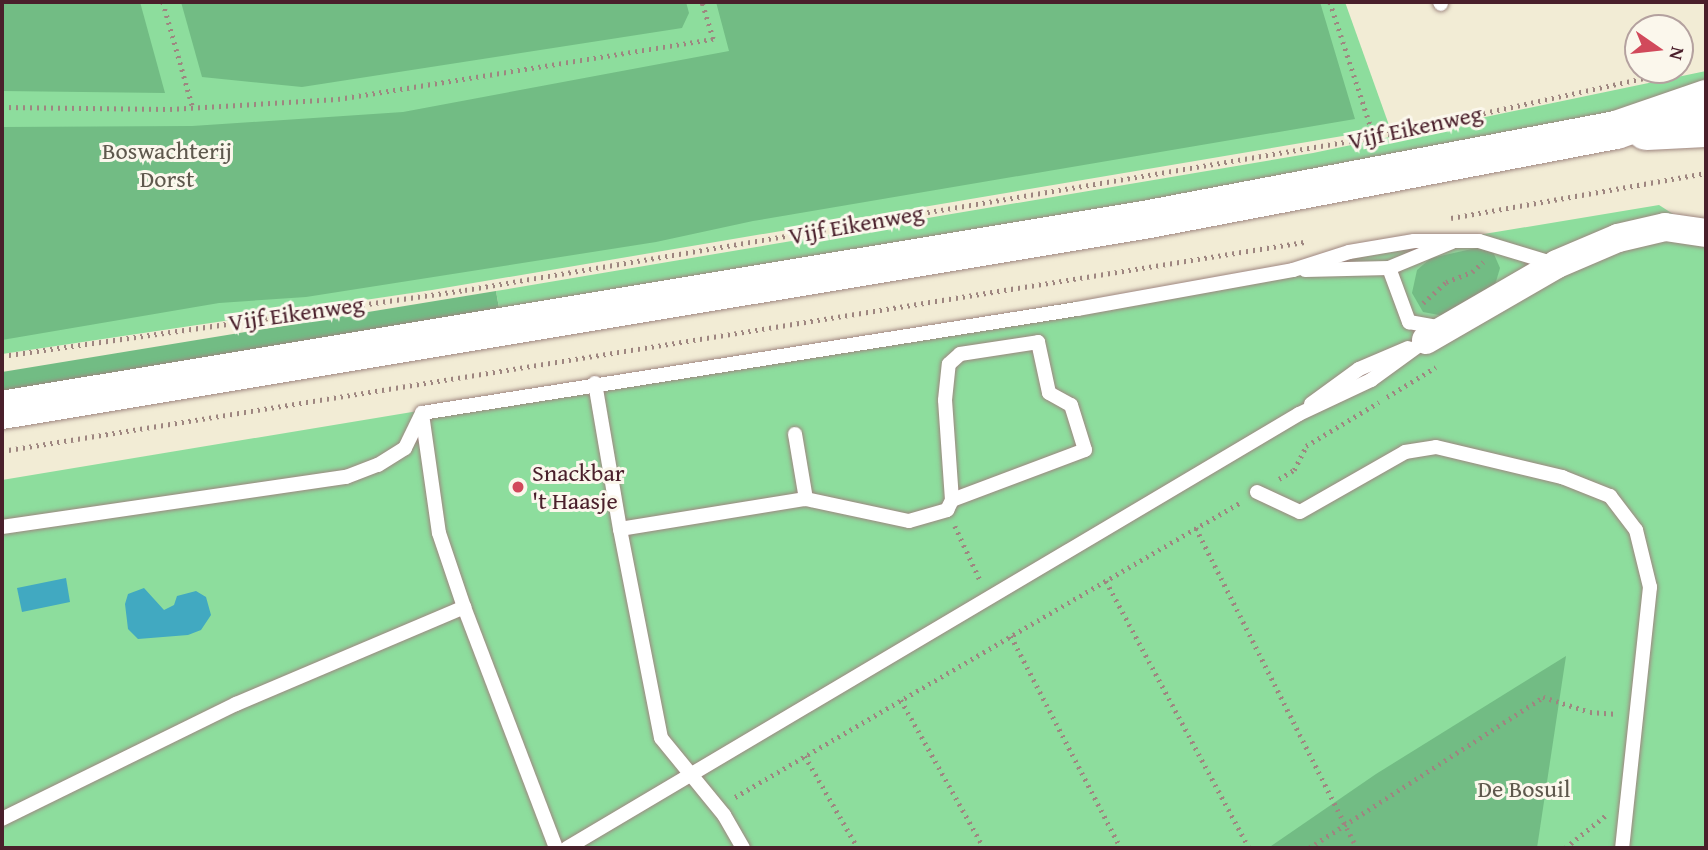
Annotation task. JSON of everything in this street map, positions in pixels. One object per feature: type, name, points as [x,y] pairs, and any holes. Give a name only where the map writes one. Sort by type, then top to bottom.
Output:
[{"type":"main road","name":"Vijf Eikenweg","points":[[1616,130],[1700,83]]},
{"type":"main road","name":"Vijf Eikenweg","points":[[2,410],[1144,220],[1616,130],[1675,132],[1706,128]]},
{"type":"street","points":[[1428,330],[1557,264],[1618,238],[1665,227],[1706,233]]},
{"type":"lane","points":[[422,413],[595,383],[1077,309],[1293,270],[1362,250],[1414,241],[1490,245],[1557,264]]},
{"type":"lane","points":[[1293,270],[1389,268],[1453,241]]},
{"type":"lane","points":[[567,848],[690,772],[1299,414],[1359,369],[1428,330],[1389,268]]},
{"type":"lane","points":[[620,529],[806,499],[909,521],[949,505],[1085,450],[1071,405],[1049,393],[1038,342],[960,354],[949,364],[945,400],[949,505]]},
{"type":"lane","points":[[595,383],[620,529],[661,738],[690,772],[743,848]]},
{"type":"lane","points":[[2,527],[346,477],[378,465],[405,448],[422,413]]},
{"type":"lane","points":[[422,413],[439,533],[464,607],[556,848]]},
{"type":"lane","points":[[795,434],[806,499]]},
{"type":"lane","points":[[1257,492],[1300,512],[1405,452],[1436,447],[1562,477],[1610,496],[1636,530],[1650,587],[1625,799],[1622,848]]},
{"type":"lane","points":[[2,819],[236,704],[464,607]]},
{"type":"path","points":[[163,2],[193,108]]},
{"type":"path","points":[[2,107],[193,108],[338,100],[713,39],[702,2]]},
{"type":"path","points":[[1330,2],[1374,137]]},
{"type":"path","name":"Vijf Eikenweg","points":[[2,356],[465,290],[1700,83]]},
{"type":"path","points":[[1440,220],[1706,173]]},
{"type":"path","points":[[2,451],[1317,240]]},
{"type":"path","points":[[1428,330],[1446,282],[1480,267],[1490,245]]},
{"type":"path","points":[[734,797],[1257,492]]},
{"type":"path","points":[[949,505],[988,598]]},
{"type":"path","points":[[1196,528],[1343,827],[1357,848]]},
{"type":"path","points":[[1106,581],[1249,848]]},
{"type":"path","points":[[1011,636],[1121,848]]},
{"type":"path","points":[[1309,848],[1543,697],[1590,712],[1635,716]]},
{"type":"path","points":[[901,700],[984,848]]},
{"type":"path","points":[[805,756],[858,848]]},
{"type":"path","points":[[1565,848],[1625,799]]},
{"type":"green space","name":"Boswachterij Dorst","points":[[2,2],[1345,2],[1390,128],[432,290],[2,354]]},
{"type":"green space","points":[[2,2],[140,2],[165,93],[2,91]]},
{"type":"green space","points":[[181,2],[686,2],[689,13],[682,28],[302,87],[202,77]]},
{"type":"green space","name":"Boswachterij Dorst","points":[[716,2],[1320,2],[1355,119],[753,221],[656,242],[306,297],[219,303],[2,340],[2,127],[192,126],[403,112],[729,51]]},
{"type":"green space","points":[[1706,71],[1706,89],[1672,101],[1282,181],[500,314],[496,291],[1313,153],[1644,84],[1694,84],[1694,74]]},
{"type":"green space","name":"De Bosuil","points":[[1659,205],[1706,235],[1706,848],[2,848],[2,480]]},
{"type":"green space","points":[[1490,245],[1500,268],[1495,285],[1444,316],[1423,312],[1412,293],[1417,270],[1431,258]]},
{"type":"green space","points":[[496,291],[500,314],[2,395],[2,372]]},
{"type":"green space","name":"De Bosuil","points":[[1566,656],[1537,848],[1268,848],[1376,774]]},
{"type":"water","points":[[66,578],[70,602],[22,612],[17,588]]},
{"type":"water","points":[[144,588],[164,610],[174,605],[177,596],[196,591],[206,597],[211,615],[201,630],[188,635],[138,639],[128,629],[125,604],[128,594]]},
{"type":"place","name":"Snackbar 't Haasje","points":[[518,487]]}]
